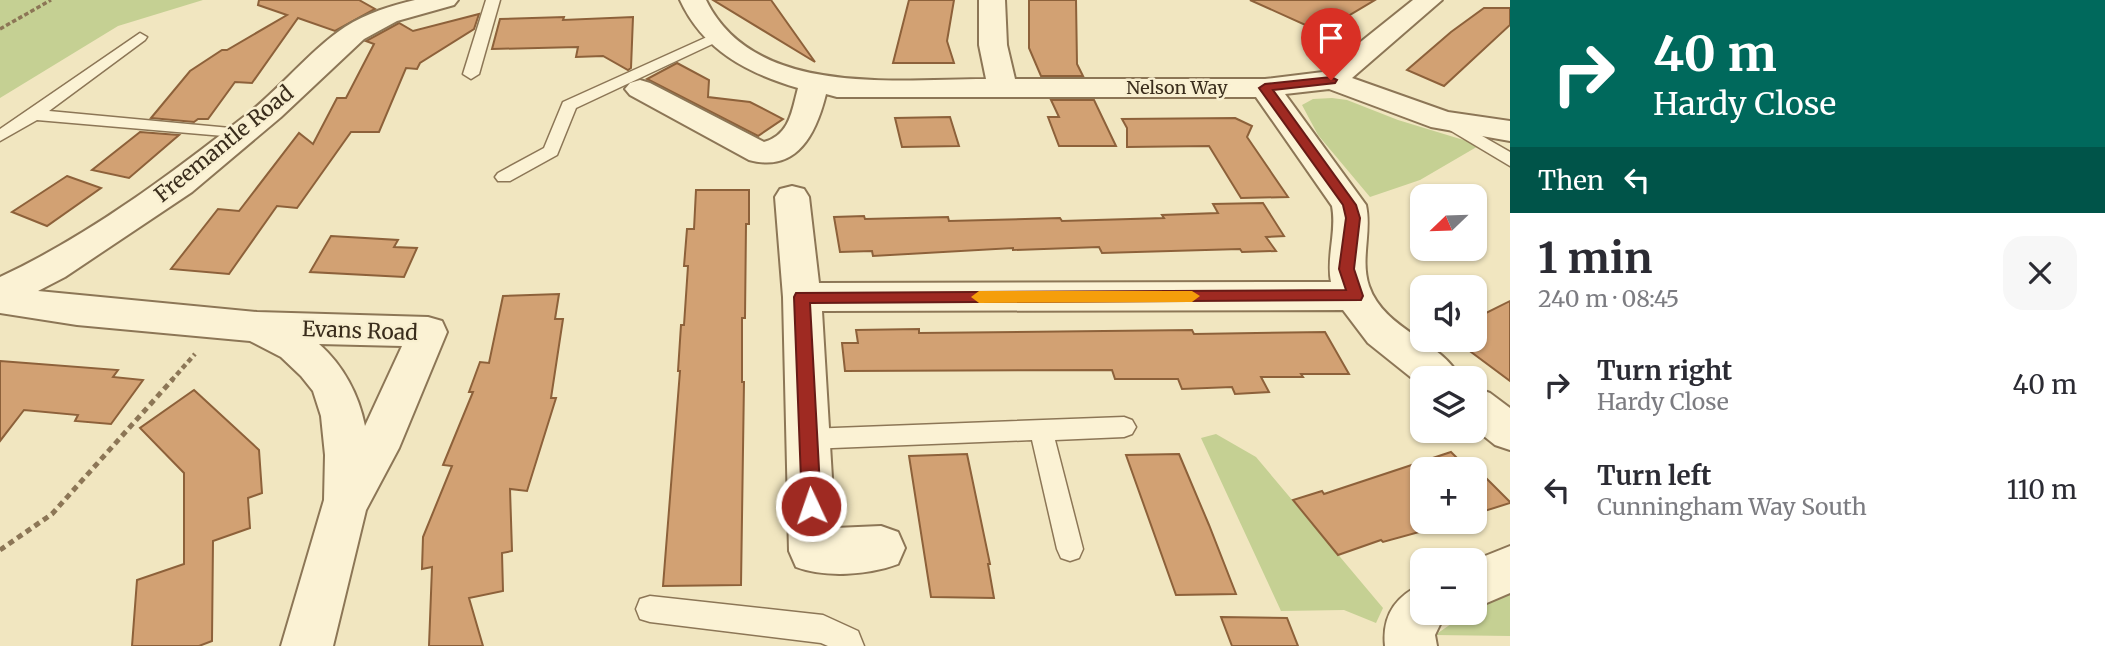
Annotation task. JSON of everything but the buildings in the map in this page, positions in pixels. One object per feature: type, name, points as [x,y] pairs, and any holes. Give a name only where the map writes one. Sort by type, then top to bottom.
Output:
[{"type":"street","name":"Freemantle Road","points":[[0,293],[52,268],[180,184],[293,91],[354,33],[387,15],[445,0]]},
{"type":"street","name":"Nelson Way","points":[[693,0],[702,17],[718,36],[743,57],[771,70],[814,84],[837,88],[1265,88],[1331,80],[1449,122],[1510,131]]},
{"type":"street","points":[[992,0],[990,31],[995,65],[1004,88]]},
{"type":"street","points":[[1331,80],[1429,0]]},
{"type":"street","points":[[640,89],[760,153],[778,151],[798,137],[814,84]]},
{"type":"street","points":[[1265,88],[1349,205],[1353,218],[1346,269],[1364,313],[1394,342],[1425,366]]},
{"type":"street","points":[[792,197],[802,297],[813,551],[881,548]]},
{"type":"street","points":[[802,297],[1355,296]]},
{"type":"street","name":"Evans Road","points":[[0,299],[77,311],[240,325],[428,332],[377,448],[344,506],[307,646]]},
{"type":"street","points":[[240,325],[298,348],[335,396],[346,425],[348,453],[344,506]]},
{"type":"street","points":[[1487,414],[1510,432]]},
{"type":"street","points":[[1487,579],[1510,569]]},
{"type":"street","points":[[1411,646],[1409,629],[1412,625]]},
{"type":"lane","points":[[471,74],[493,0]]},
{"type":"lane","points":[[504,177],[551,151],[569,105],[718,36]]},
{"type":"lane","points":[[0,135],[34,115],[140,37]]},
{"type":"lane","points":[[34,115],[241,134]]},
{"type":"lane","points":[[1449,122],[1510,160]]},
{"type":"lane","points":[[808,439],[1124,427]]},
{"type":"lane","points":[[1041,430],[1070,548]]},
{"type":"lane","points":[[650,609],[823,629],[848,641],[850,646]]},
{"type":"path","points":[[0,30],[51,0]]},
{"type":"path","points":[[0,550],[52,513],[240,325]]},
{"type":"green space","points":[[0,0],[203,0],[118,26],[0,98]]},
{"type":"green space","points":[[1313,99],[1347,100],[1398,120],[1480,145],[1420,180],[1370,197],[1318,135],[1302,105]]},
{"type":"green space","points":[[1216,434],[1256,457],[1383,608],[1376,623],[1344,610],[1281,611],[1201,438]]},
{"type":"green space","points":[[1510,594],[1510,636],[1435,635],[1450,625],[1487,625],[1487,599]]},
{"type":"slow traffic","points":[[979,297],[1192,296]]},
{"type":"route","points":[[811,506],[802,297],[1355,296],[1346,269],[1353,218],[1349,205],[1265,88],[1331,80]]}]
